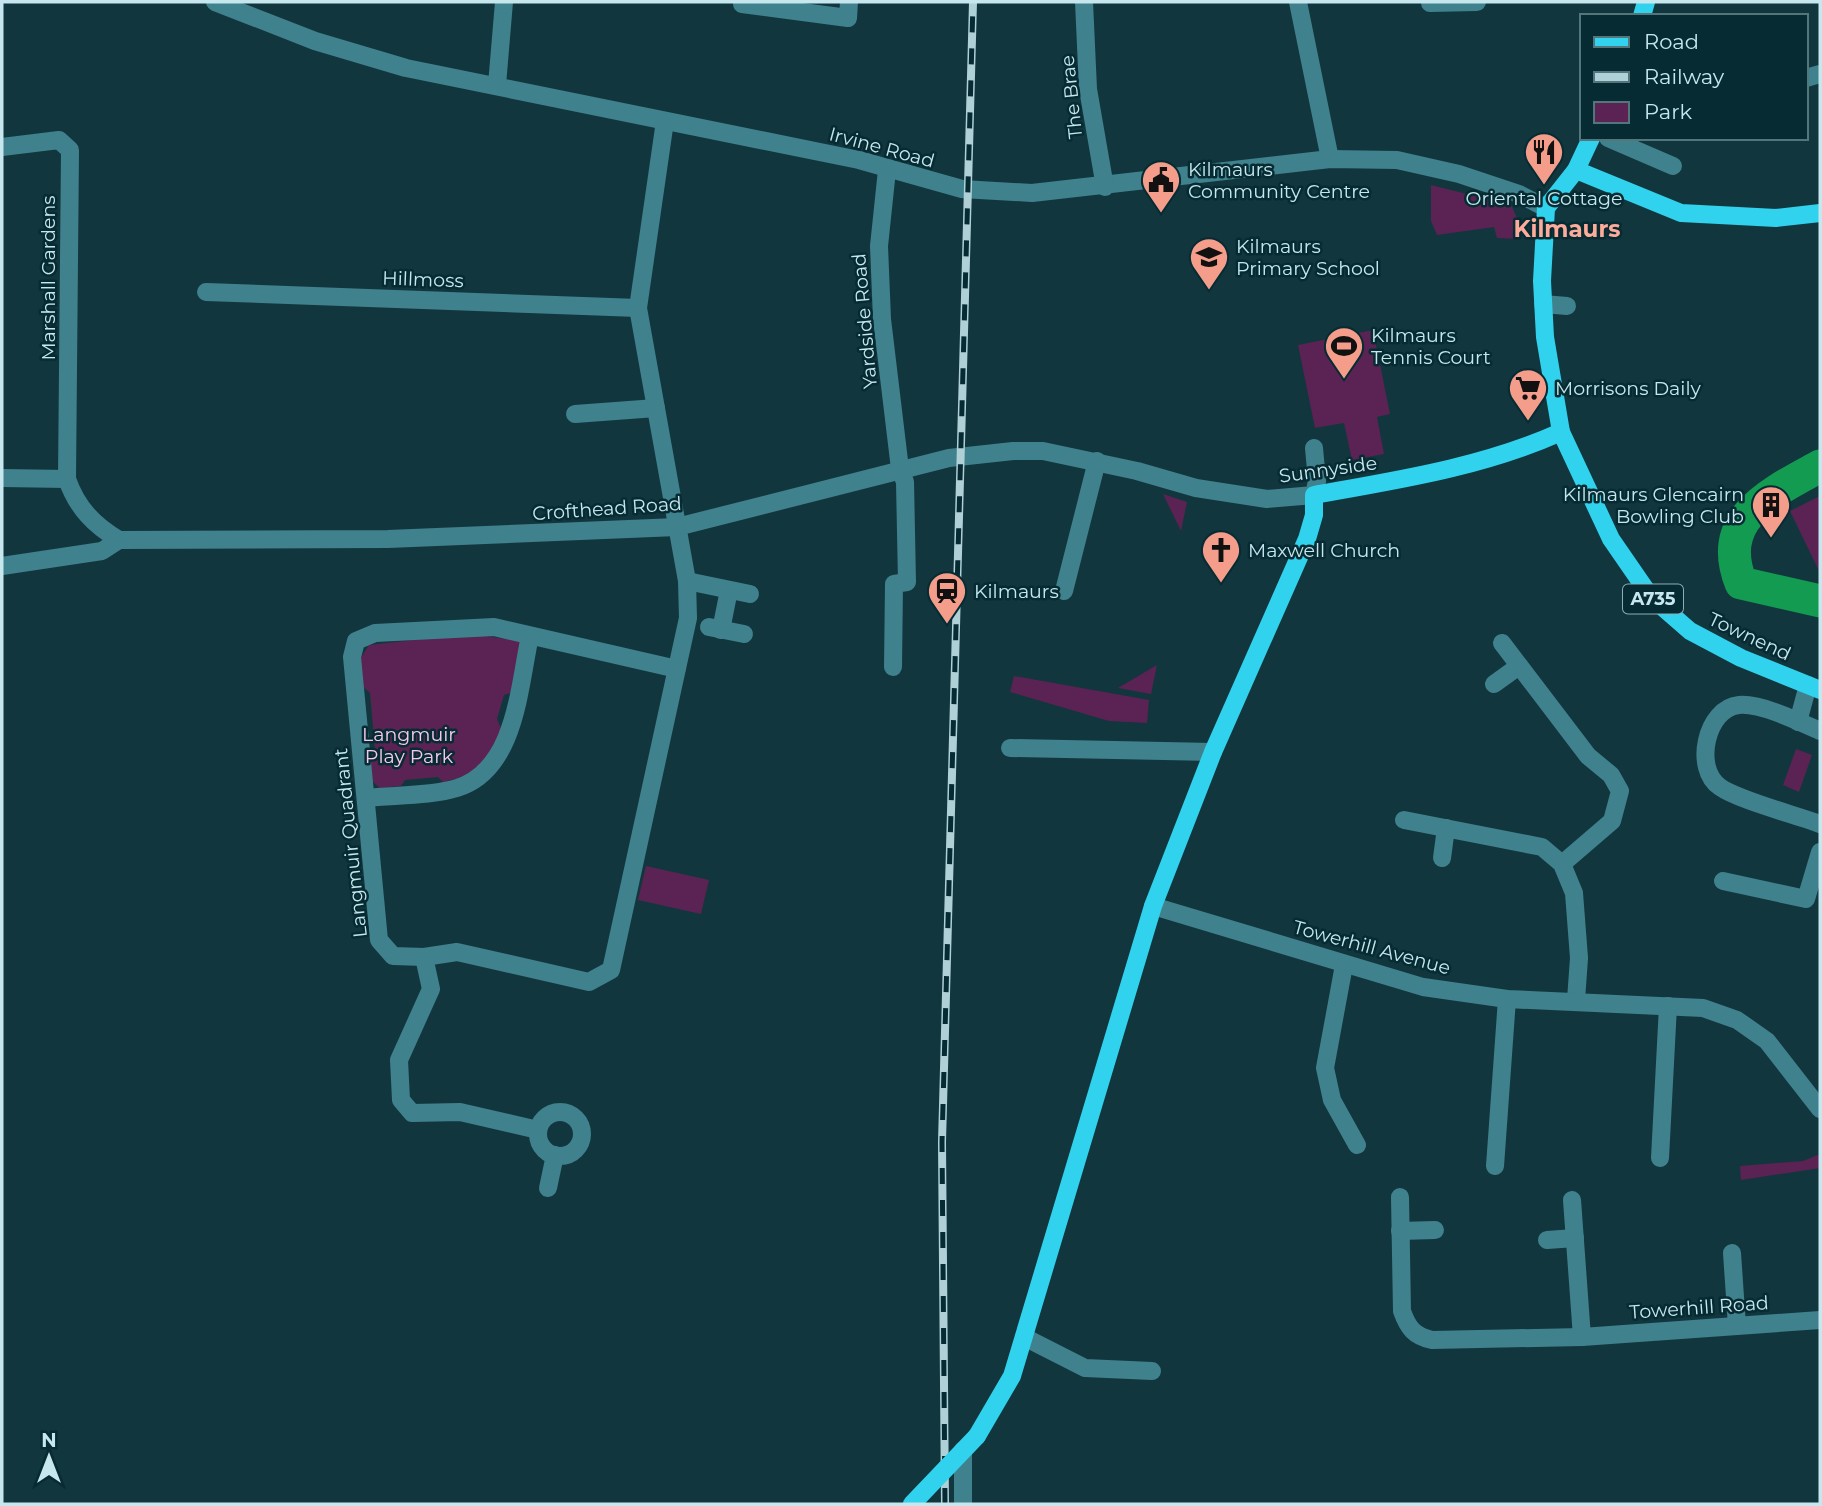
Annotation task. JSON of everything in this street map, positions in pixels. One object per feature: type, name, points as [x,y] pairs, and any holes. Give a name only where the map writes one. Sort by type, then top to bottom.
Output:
[{"type":"main road","points":[[1546,208],[1576,170],[1590,140]]},
{"type":"main road","points":[[1576,170],[1681,213],[1776,218],[1820,213]]},
{"type":"main road","name":"A735","points":[[1546,208],[1543,304],[1545,337],[1561,432]]},
{"type":"main road","name":"Sunnyside","points":[[1314,495],[1432,474],[1528,447],[1561,432]]},
{"type":"main road","name":"Townend","points":[[1561,432],[1611,539],[1651,597],[1690,631],[1741,658],[1814,688]]},
{"type":"main road","points":[[912,1504],[977,1436],[1012,1376],[1153,906],[1213,752],[1307,539],[1314,515],[1314,495]]},
{"type":"street","name":"Irvine Road","points":[[215,2],[315,41],[393,64],[859,160],[962,189],[1032,193],[1105,187],[1330,159],[1397,160],[1471,178],[1519,194],[1546,208]]},
{"type":"street","points":[[496,85],[504,2]]},
{"type":"street","points":[[742,4],[848,18],[849,2]]},
{"type":"street","name":"The Brae","points":[[1084,2],[1088,89],[1105,187]]},
{"type":"street","points":[[1298,2],[1330,159]]},
{"type":"street","points":[[1430,3],[1477,2]]},
{"type":"street","points":[[665,121],[638,308],[677,527]]},
{"type":"street","name":"Marshall Gardens","points":[[2,147],[47,139],[60,140],[70,150],[67,479],[72,493],[93,524],[119,540]]},
{"type":"street","points":[[1613,140],[1673,166]]},
{"type":"street","name":"Yardside Road","points":[[887,170],[879,246],[882,319],[900,469],[905,482],[907,582],[894,584],[893,667]]},
{"type":"street","name":"Hillmoss","points":[[206,292],[638,308]]},
{"type":"street","points":[[1543,304],[1567,306]]},
{"type":"street","points":[[575,414],[656,408]]},
{"type":"street","points":[[1314,448],[1317,481],[1314,495]]},
{"type":"street","name":"Crofthead Road","points":[[119,540],[234,542],[388,539],[677,527],[966,454],[1043,451],[1097,461]]},
{"type":"street","points":[[1064,591],[1097,461]]},
{"type":"street","name":"Sunnyside","points":[[1097,461],[1196,488],[1267,499],[1314,495]]},
{"type":"street","points":[[2,478],[67,479]]},
{"type":"street","name":"Langmuir Quadrant","points":[[677,527],[687,581],[688,618],[677,669],[611,970],[589,982],[457,952],[424,957],[393,956],[379,940],[352,657],[356,642],[375,633],[494,627],[677,669]]},
{"type":"street","points":[[2,566],[102,551],[119,540]]},
{"type":"street","points":[[687,581],[750,594]]},
{"type":"street","points":[[729,590],[715,629],[744,635]]},
{"type":"street","points":[[366,798],[458,788],[487,772],[508,737],[530,636]]},
{"type":"street","points":[[1502,643],[1588,756],[1611,775],[1620,791],[1612,821],[1562,864]]},
{"type":"street","points":[[1494,684],[1519,666]]},
{"type":"street","points":[[1798,722],[1814,688]]},
{"type":"street","points":[[1820,731],[1752,706],[1728,708],[1718,716],[1707,742],[1706,768],[1721,788],[1820,824]]},
{"type":"street","points":[[1010,748],[1213,752]]},
{"type":"street","points":[[1404,820],[1542,847],[1562,864],[1574,893],[1579,958],[1576,1000]]},
{"type":"street","points":[[1442,858],[1446,828]]},
{"type":"street","points":[[1723,881],[1807,899],[1820,852]]},
{"type":"street","name":"Towerhill Avenue","points":[[1153,906],[1423,987],[1507,999],[1668,1006]]},
{"type":"street","points":[[424,957],[431,989],[399,1060],[401,1100],[412,1112],[460,1112],[538,1130]]},
{"type":"street","points":[[1344,965],[1325,1068],[1332,1100],[1357,1145]]},
{"type":"street","points":[[1495,1166],[1507,999]]},
{"type":"street","points":[[1660,1158],[1668,1006],[1703,1008],[1737,1020],[1767,1041],[1820,1109]]},
{"type":"street","points":[[554,1112],[572,1114],[579,1121],[582,1130],[578,1148],[563,1156],[555,1155],[541,1146],[538,1130],[540,1122],[554,1112]]},
{"type":"street","points":[[548,1188],[555,1155]]},
{"type":"street","name":"Towerhill Road","points":[[1400,1197],[1402,1311],[1408,1326],[1418,1337],[1432,1340],[1581,1337],[1820,1320]]},
{"type":"street","points":[[1572,1200],[1581,1337]]},
{"type":"street","points":[[1400,1231],[1435,1230]]},
{"type":"street","points":[[1547,1240],[1575,1238]]},
{"type":"street","points":[[1732,1252],[1737,1326]]},
{"type":"street","points":[[1024,1337],[1085,1368],[1152,1371]]},
{"type":"street","points":[[962,1504],[963,1450]]},
{"type":"green space","points":[[1431,185],[1511,205],[1520,224],[1520,239],[1497,238],[1494,227],[1437,235],[1431,221]]},
{"type":"green space","name":"Kilmaurs Tennis Court","points":[[1373,330],[1390,414],[1377,417],[1384,454],[1352,460],[1344,423],[1315,428],[1298,345]]},
{"type":"green space","points":[[1163,494],[1187,502],[1181,531]]},
{"type":"green space","points":[[1820,496],[1820,573],[1790,511]]},
{"type":"green space","name":"Langmuir Play Park","points":[[467,634],[524,641],[511,693],[504,695],[497,719],[502,730],[498,740],[487,758],[464,775],[443,782],[438,777],[405,780],[401,786],[380,788],[372,781],[370,759],[375,749],[370,693],[361,685],[360,659],[369,645]]},
{"type":"green space","points":[[1157,665],[1151,694],[1118,688]]},
{"type":"green space","points":[[1014,676],[1149,700],[1147,723],[1109,721],[1010,692]]},
{"type":"green space","points":[[1796,749],[1812,755],[1799,792],[1783,785]]},
{"type":"green space","points":[[646,866],[709,880],[701,914],[638,900]]},
{"type":"green space","points":[[1820,1154],[1820,1168],[1741,1180],[1740,1166],[1803,1161]]},
{"type":"waterway","points":[[1820,466],[1783,487],[1752,510],[1735,541],[1735,560],[1741,583],[1820,601]]},
{"type":"railway","points":[[945,1504],[942,1142],[973,2]]},
{"type":"place","name":"Oriental Cottage","points":[[1544,186]]},
{"type":"place","name":"Kilmaurs Community Centre","points":[[1161,214]]},
{"type":"place","name":"Kilmaurs Primary School","points":[[1209,291]]},
{"type":"place","name":"Kilmaurs Tennis Court","points":[[1344,380]]},
{"type":"place","name":"Morrisons Daily","points":[[1528,422]]},
{"type":"place","name":"Kilmaurs Glencairn Bowling Club","points":[[1771,539]]},
{"type":"place","name":"Maxwell Church","points":[[1221,584]]},
{"type":"place","name":"Kilmaurs","points":[[947,625]]},
{"type":"district","name":"Kilmaurs","points":[[1567,229]]}]
